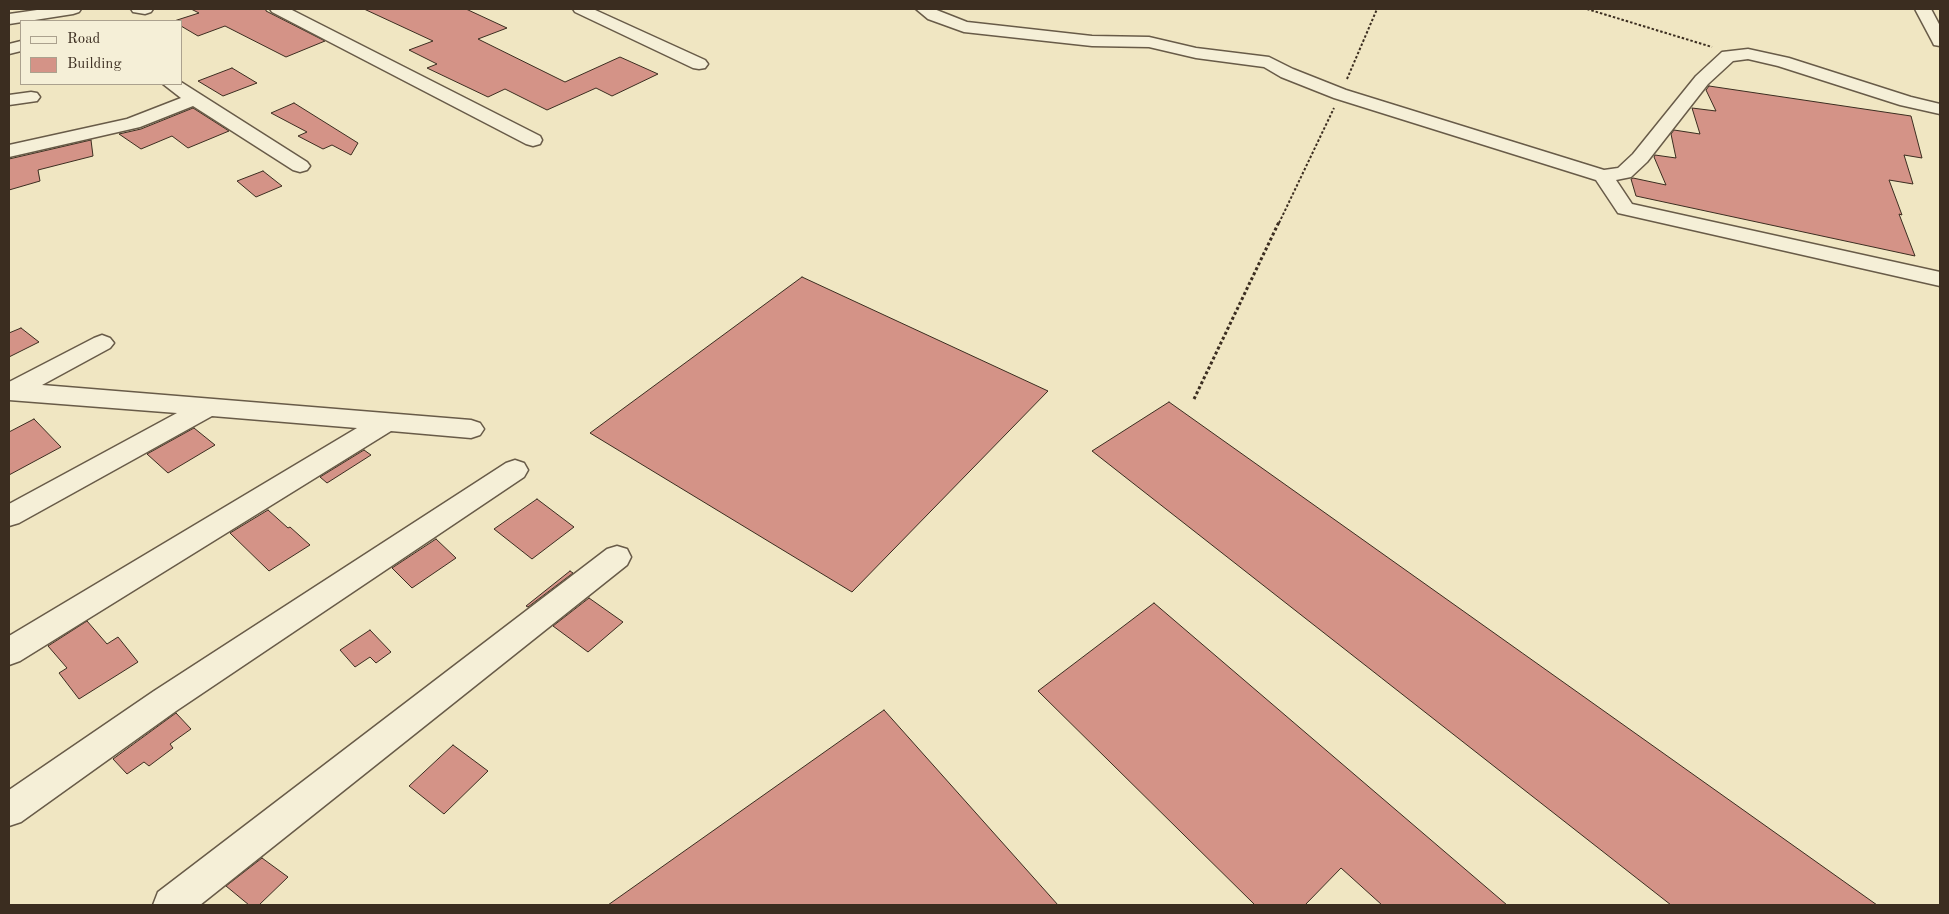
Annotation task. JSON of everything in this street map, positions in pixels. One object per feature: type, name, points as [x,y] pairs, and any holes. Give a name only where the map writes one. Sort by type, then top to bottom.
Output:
[{"type":"street","points":[[9,20],[73,9]]},
{"type":"street","points":[[139,9],[145,9]]},
{"type":"street","points":[[278,9],[533,140]]},
{"type":"street","points":[[581,9],[699,64]]},
{"type":"street","points":[[924,9],[934,16],[964,27],[1092,41],[1149,42],[1196,53],[1269,62],[1287,73],[1340,94],[1603,176],[1624,173],[1640,158],[1702,80],[1728,56],[1748,54],[1783,62],[1906,101],[1940,109]]},
{"type":"street","points":[[1923,9],[1940,41]]},
{"type":"street","points":[[173,85],[300,166]]},
{"type":"street","points":[[9,100],[31,96]]},
{"type":"street","points":[[9,151],[133,123],[194,99]]},
{"type":"street","points":[[1603,176],[1625,209],[1940,279]]},
{"type":"street","points":[[10,391],[102,343]]},
{"type":"street","points":[[10,391],[471,429]]},
{"type":"street","points":[[9,516],[209,407]]},
{"type":"street","points":[[9,652],[387,422]]},
{"type":"street","points":[[9,810],[165,701],[515,470]]},
{"type":"street","points":[[171,905],[616,557]]},
{"type":"path","points":[[1194,398],[1340,94],[1377,9]]},
{"type":"path","points":[[1587,9],[1629,23],[1706,44],[1728,56]]},
{"type":"building","points":[[191,9],[266,9],[266,11],[325,41],[286,57],[225,26],[198,36],[182,27],[182,20],[177,20],[199,13]]},
{"type":"building","points":[[364,9],[466,9],[507,28],[478,39],[565,82],[620,57],[658,74],[612,96],[596,88],[547,110],[505,89],[488,97],[427,68],[437,64],[409,50],[433,41]]},
{"type":"building","points":[[232,68],[257,83],[223,96],[198,81]]},
{"type":"building","points":[[1709,86],[1911,116],[1922,158],[1904,155],[1913,184],[1889,180],[1902,215],[1899,214],[1915,256],[1636,196],[1631,179],[1633,178],[1666,185],[1654,157],[1655,155],[1676,158],[1671,134],[1674,130],[1700,134],[1692,108],[1716,111],[1706,90]]},
{"type":"building","points":[[294,103],[358,143],[351,155],[332,145],[323,149],[298,136],[307,132],[271,113]]},
{"type":"building","points":[[193,108],[229,131],[188,148],[172,136],[141,149],[119,134],[141,129]]},
{"type":"building","points":[[91,140],[93,156],[38,170],[40,181],[9,190],[9,159]]},
{"type":"building","points":[[263,171],[282,186],[256,197],[237,181]]},
{"type":"building","points":[[802,277],[1048,391],[852,592],[590,433]]},
{"type":"building","points":[[21,328],[39,342],[9,357],[9,333]]},
{"type":"building","points":[[1169,402],[1877,905],[1671,905],[1092,451]]},
{"type":"building","points":[[34,419],[61,447],[9,475],[9,432]]},
{"type":"building","points":[[194,428],[215,445],[168,473],[147,454]]},
{"type":"building","points":[[364,450],[371,455],[327,483],[320,477]]},
{"type":"building","points":[[537,499],[574,527],[532,559],[494,529]]},
{"type":"building","points":[[268,510],[310,545],[269,571],[230,533]]},
{"type":"building","points":[[436,539],[456,558],[412,588],[392,568]]},
{"type":"building","points":[[570,571],[573,573],[528,607],[526,606]]},
{"type":"building","points":[[589,598],[623,622],[588,652],[553,626]]},
{"type":"building","points":[[1154,603],[1507,905],[1382,905],[1341,868],[1305,905],[1255,905],[1038,691]]},
{"type":"building","points":[[87,621],[107,644],[118,637],[138,662],[79,699],[59,673],[67,668],[48,646]]},
{"type":"building","points":[[370,630],[391,652],[376,663],[370,657],[355,667],[340,650]]},
{"type":"building","points":[[884,710],[1058,905],[608,905]]},
{"type":"building","points":[[176,713],[191,729],[170,744],[173,748],[149,766],[144,762],[127,774],[113,759]]},
{"type":"building","points":[[453,745],[488,771],[444,814],[409,786]]},
{"type":"building","points":[[262,858],[288,877],[259,905],[249,905],[226,886]]}]
